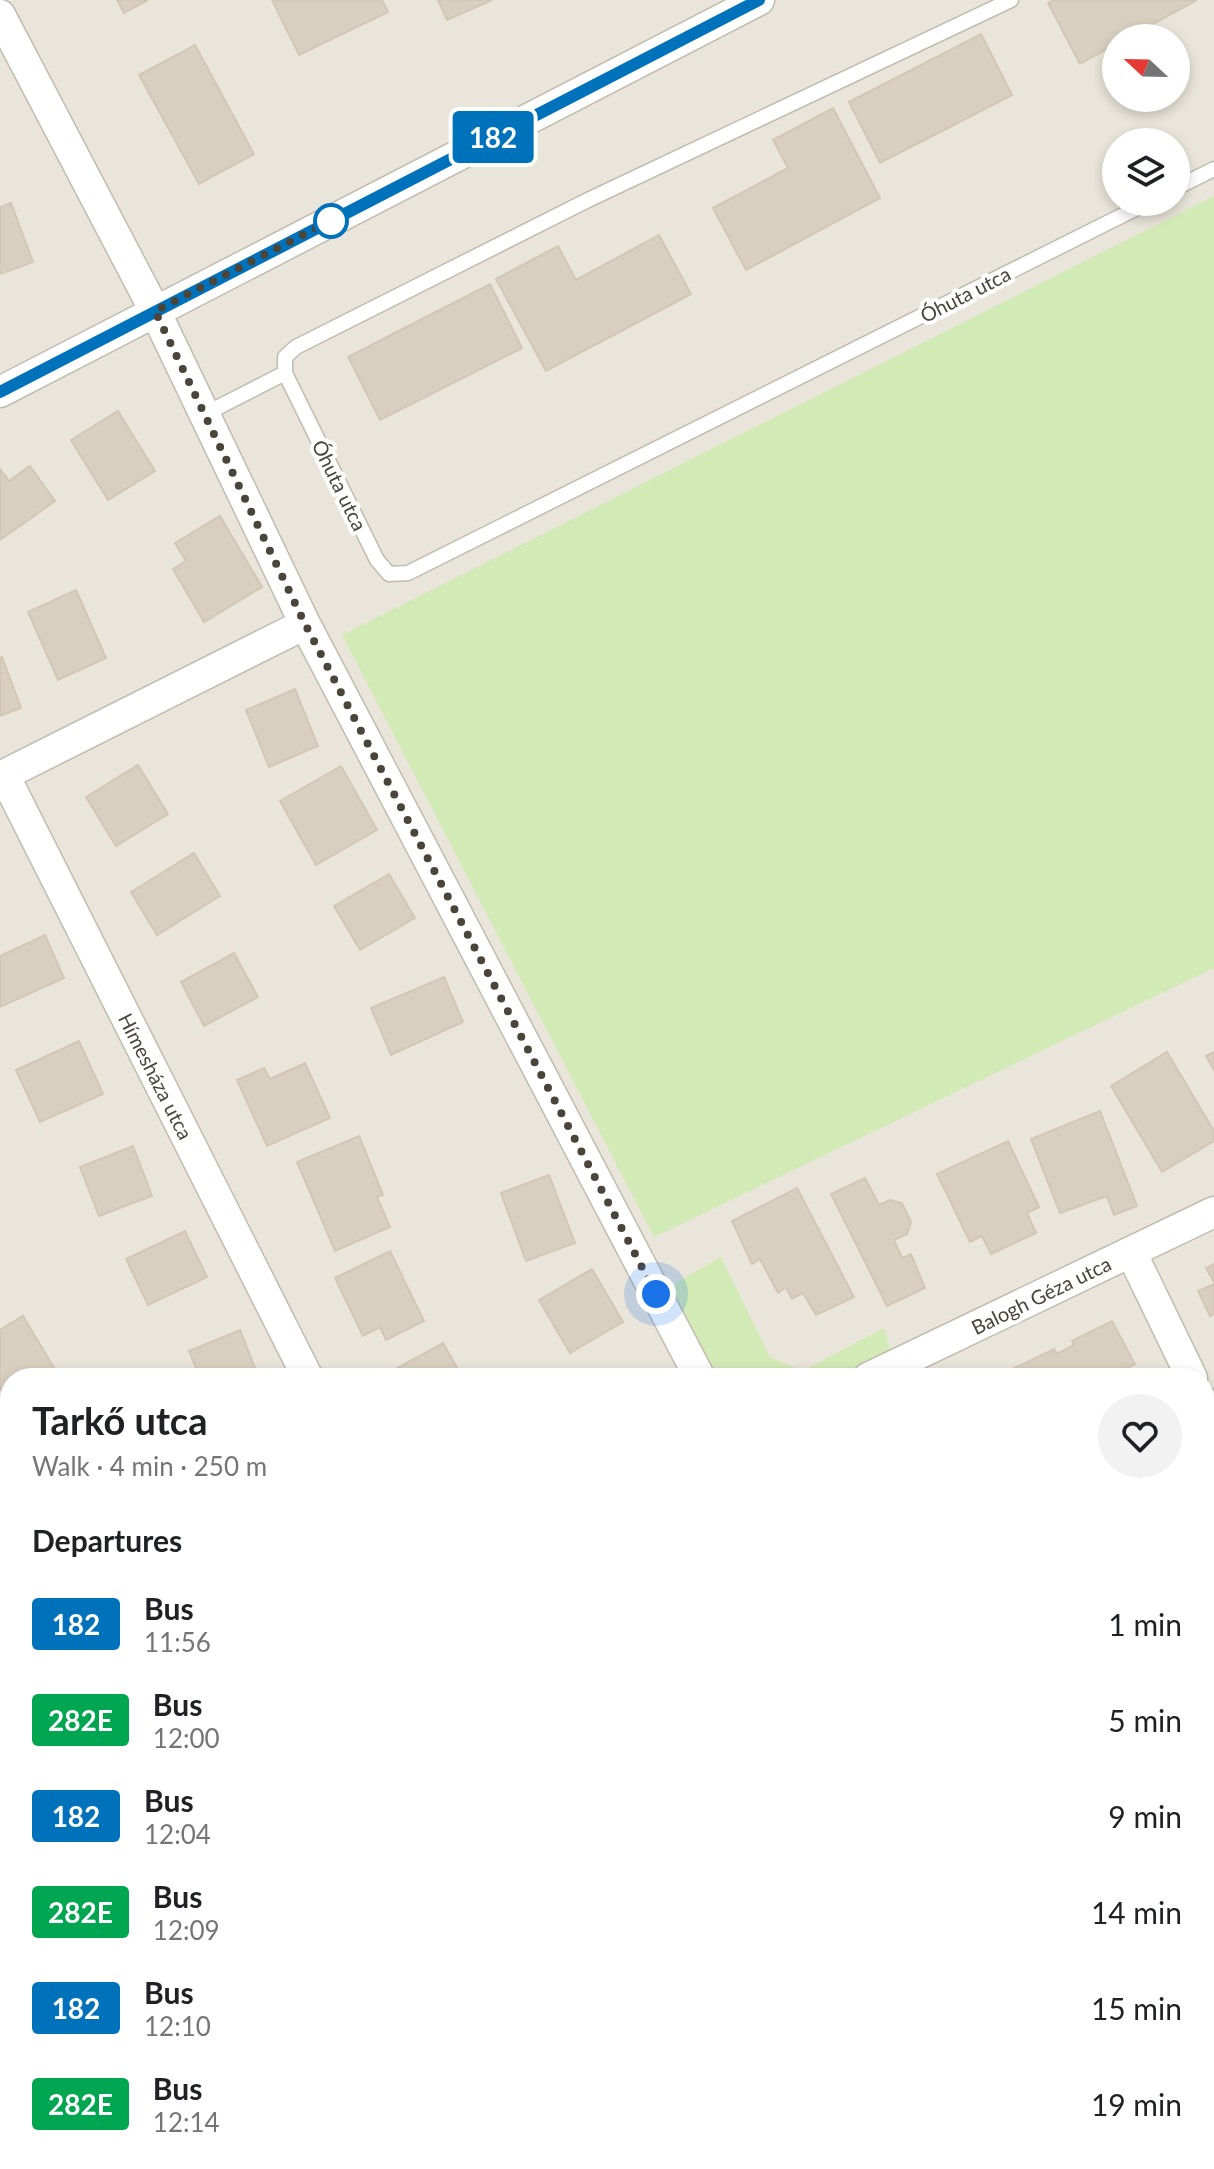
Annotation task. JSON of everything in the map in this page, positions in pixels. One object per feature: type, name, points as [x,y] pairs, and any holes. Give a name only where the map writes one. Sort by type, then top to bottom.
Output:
[{"type":"street","points":[[0,392],[759,0]]},
{"type":"street","points":[[0,15],[155,311],[305,624],[695,1368]]},
{"type":"street","points":[[2,776],[305,624]]},
{"type":"street","name":"Hímesháza utca","points":[[2,776],[303,1368]]},
{"type":"street","name":"Balogh Géza utca","points":[[889,1368],[1214,1212]]},
{"type":"street","points":[[1131,1252],[1187,1368]]},
{"type":"lane","points":[[205,414],[285,373],[285,357],[310,340],[588,200],[1011,0]]},
{"type":"lane","points":[[1190,181],[1214,169]]},
{"type":"lane","name":"Óhuta utca","points":[[285,373],[377,560],[389,574],[408,573],[1121,216]]},
{"type":"shaded area","points":[[0,0],[1214,0],[1214,1368],[0,1368]]},
{"type":"green space","points":[[1214,196],[1214,968],[654,1237],[342,635],[1174,216],[1190,216],[1190,208]]},
{"type":"green space","points":[[721,1257],[770,1357],[795,1368],[704,1368],[663,1290]]},
{"type":"green space","points":[[884,1328],[890,1349],[855,1368],[808,1368]]},
{"type":"building","points":[[117,0],[148,0],[124,13]]},
{"type":"building","points":[[272,0],[382,0],[388,12],[299,55]]},
{"type":"building","points":[[438,0],[492,0],[447,20]]},
{"type":"building","points":[[1054,0],[1197,0],[1153,24],[1102,24],[1102,52],[1080,64],[1048,3]]},
{"type":"building","points":[[981,34],[1012,95],[880,163],[849,102]]},
{"type":"building","points":[[195,45],[254,154],[199,184],[139,75]]},
{"type":"building","points":[[833,108],[880,198],[746,270],[713,208],[788,168],[773,140]]},
{"type":"building","points":[[11,203],[33,262],[0,274],[0,207]]},
{"type":"building","points":[[659,235],[691,294],[546,371],[496,279],[558,246],[576,280]]},
{"type":"building","points":[[490,284],[522,348],[380,420],[348,357]]},
{"type":"building","points":[[118,411],[155,471],[108,500],[71,440]]},
{"type":"building","points":[[30,466],[55,501],[0,540],[0,469],[9,481]]},
{"type":"building","points":[[220,516],[262,587],[204,622],[173,569],[186,561],[175,543]]},
{"type":"building","points":[[76,590],[106,658],[58,680],[28,612]]},
{"type":"building","points":[[0,658],[21,708],[0,716]]},
{"type":"building","points":[[295,689],[318,746],[269,767],[246,710]]},
{"type":"building","points":[[138,765],[168,814],[116,846],[86,797]]},
{"type":"building","points":[[341,766],[377,830],[316,865],[280,801]]},
{"type":"building","points":[[194,853],[220,896],[157,935],[131,892]]},
{"type":"building","points":[[389,874],[415,918],[360,950],[334,906]]},
{"type":"building","points":[[45,935],[64,978],[0,1007],[0,956]]},
{"type":"building","points":[[234,953],[258,997],[204,1026],[181,982]]},
{"type":"building","points":[[444,977],[463,1022],[391,1055],[371,1008]]},
{"type":"building","points":[[79,1041],[103,1094],[40,1122],[16,1070]]},
{"type":"building","points":[[1167,1052],[1214,1131],[1214,1141],[1162,1172],[1111,1086]]},
{"type":"building","points":[[1214,1052],[1214,1070],[1206,1056]]},
{"type":"building","points":[[305,1063],[330,1118],[267,1146],[237,1080],[264,1068],[270,1079]]},
{"type":"building","points":[[1100,1111],[1137,1206],[1114,1215],[1107,1196],[1060,1213],[1031,1139]]},
{"type":"building","points":[[359,1136],[383,1195],[377,1197],[390,1227],[335,1251],[297,1162]]},
{"type":"building","points":[[1008,1141],[1039,1207],[1027,1213],[1036,1233],[991,1254],[982,1236],[970,1242],[937,1174]]},
{"type":"building","points":[[133,1146],[152,1196],[99,1216],[80,1167]]},
{"type":"building","points":[[549,1175],[575,1243],[526,1261],[501,1193]]},
{"type":"building","points":[[865,1178],[879,1205],[890,1200],[902,1203],[911,1222],[907,1234],[894,1240],[902,1258],[911,1254],[925,1288],[887,1306],[831,1194]]},
{"type":"building","points":[[797,1188],[854,1297],[816,1315],[803,1293],[792,1299],[786,1287],[778,1293],[760,1259],[752,1264],[732,1221]]},
{"type":"building","points":[[185,1231],[207,1277],[148,1305],[126,1259]]},
{"type":"building","points":[[390,1251],[424,1321],[386,1340],[380,1327],[363,1336],[335,1278]]},
{"type":"building","points":[[1214,1264],[1214,1282],[1206,1268]]},
{"type":"building","points":[[592,1269],[623,1322],[570,1353],[539,1300]]},
{"type":"building","points":[[1214,1284],[1214,1314],[1210,1316],[1198,1291]]},
{"type":"building","points":[[23,1316],[54,1368],[0,1368],[0,1330]]},
{"type":"building","points":[[1112,1321],[1135,1364],[1127,1368],[1014,1368],[1054,1349],[1057,1354],[1074,1345],[1072,1341]]},
{"type":"building","points":[[240,1330],[255,1368],[196,1368],[189,1351]]},
{"type":"building","points":[[443,1343],[457,1368],[397,1368]]},
{"type":"bus line","name":"182","points":[[0,392],[759,0]]},
{"type":"route","points":[[331,221],[336,218],[155,311],[305,624],[656,1294]]}]
